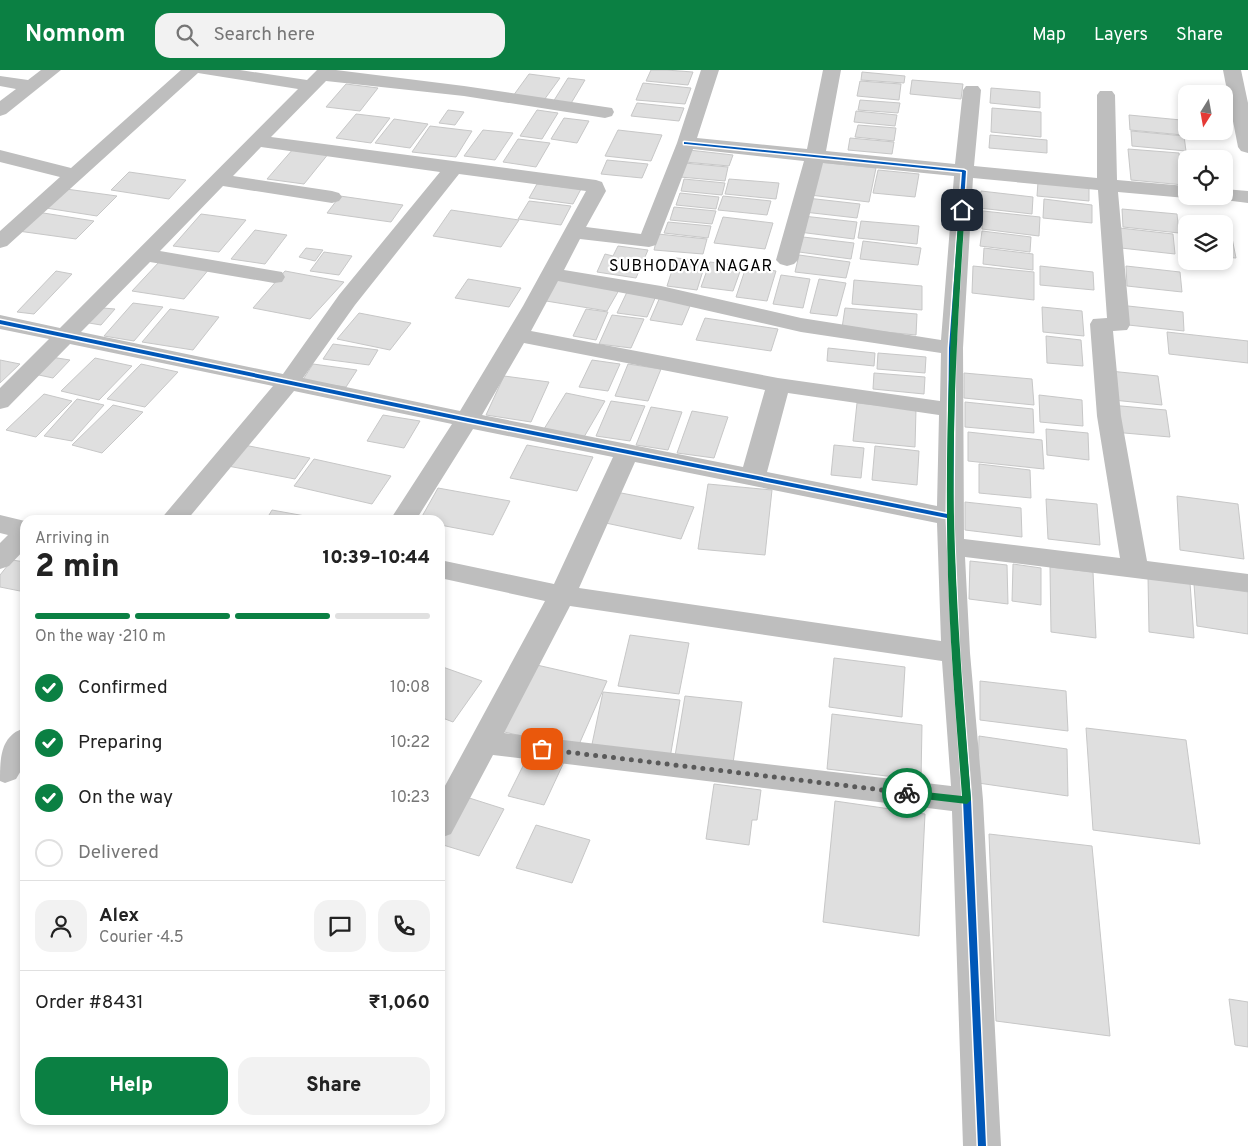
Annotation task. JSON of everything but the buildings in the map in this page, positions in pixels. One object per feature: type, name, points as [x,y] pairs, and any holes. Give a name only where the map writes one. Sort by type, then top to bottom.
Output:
[{"type":"street","points":[[0,110],[52,70]]},
{"type":"street","points":[[0,242],[191,70]]},
{"type":"street","points":[[204,70],[321,77],[464,91],[605,112]]},
{"type":"street","points":[[573,232],[649,242],[686,143],[710,70]]},
{"type":"street","points":[[787,260],[815,157],[832,70]]},
{"type":"street","points":[[1232,70],[1248,147]]},
{"type":"street","points":[[0,402],[321,77]]},
{"type":"street","points":[[0,81],[31,86]]},
{"type":"street","points":[[972,90],[964,171],[952,348],[950,517],[956,653],[967,800],[982,1146]]},
{"type":"street","points":[[1106,95],[1107,185],[1119,325],[1101,324],[1104,378],[1135,568]]},
{"type":"street","points":[[257,141],[595,186],[596,191],[519,335],[468,420],[406,515]]},
{"type":"street","points":[[686,143],[1178,191]]},
{"type":"street","points":[[0,156],[75,175]]},
{"type":"street","points":[[177,515],[288,383],[347,300],[454,168]]},
{"type":"street","points":[[220,180],[332,196]]},
{"type":"street","points":[[1233,196],[1248,197]]},
{"type":"street","points":[[147,255],[274,277]]},
{"type":"street","points":[[552,274],[661,293],[801,325],[952,348]]},
{"type":"street","points":[[0,322],[627,453],[950,517]]},
{"type":"street","points":[[519,335],[778,385],[952,410]]},
{"type":"street","points":[[753,478],[778,385]]},
{"type":"street","points":[[445,816],[562,595],[627,453]]},
{"type":"street","points":[[0,524],[20,530]]},
{"type":"street","points":[[0,560],[20,537]]},
{"type":"street","points":[[951,546],[1248,583]]},
{"type":"street","points":[[445,570],[562,595],[956,653]]},
{"type":"street","points":[[484,742],[967,800]]},
{"type":"street","points":[[10,773],[20,750]]},
{"type":"cycle path","points":[[686,143],[964,171],[952,348],[950,517]]},
{"type":"cycle path","points":[[0,322],[468,420],[950,517],[956,653],[967,800],[982,1146]]},
{"type":"way so far","points":[[542,749],[907,793]]},
{"type":"district","name":"SUBHODAYA NAGAR","points":[[691,265]]},
{"type":"route","points":[[907,793],[967,800],[956,653],[950,517],[952,348],[962,210]]}]
